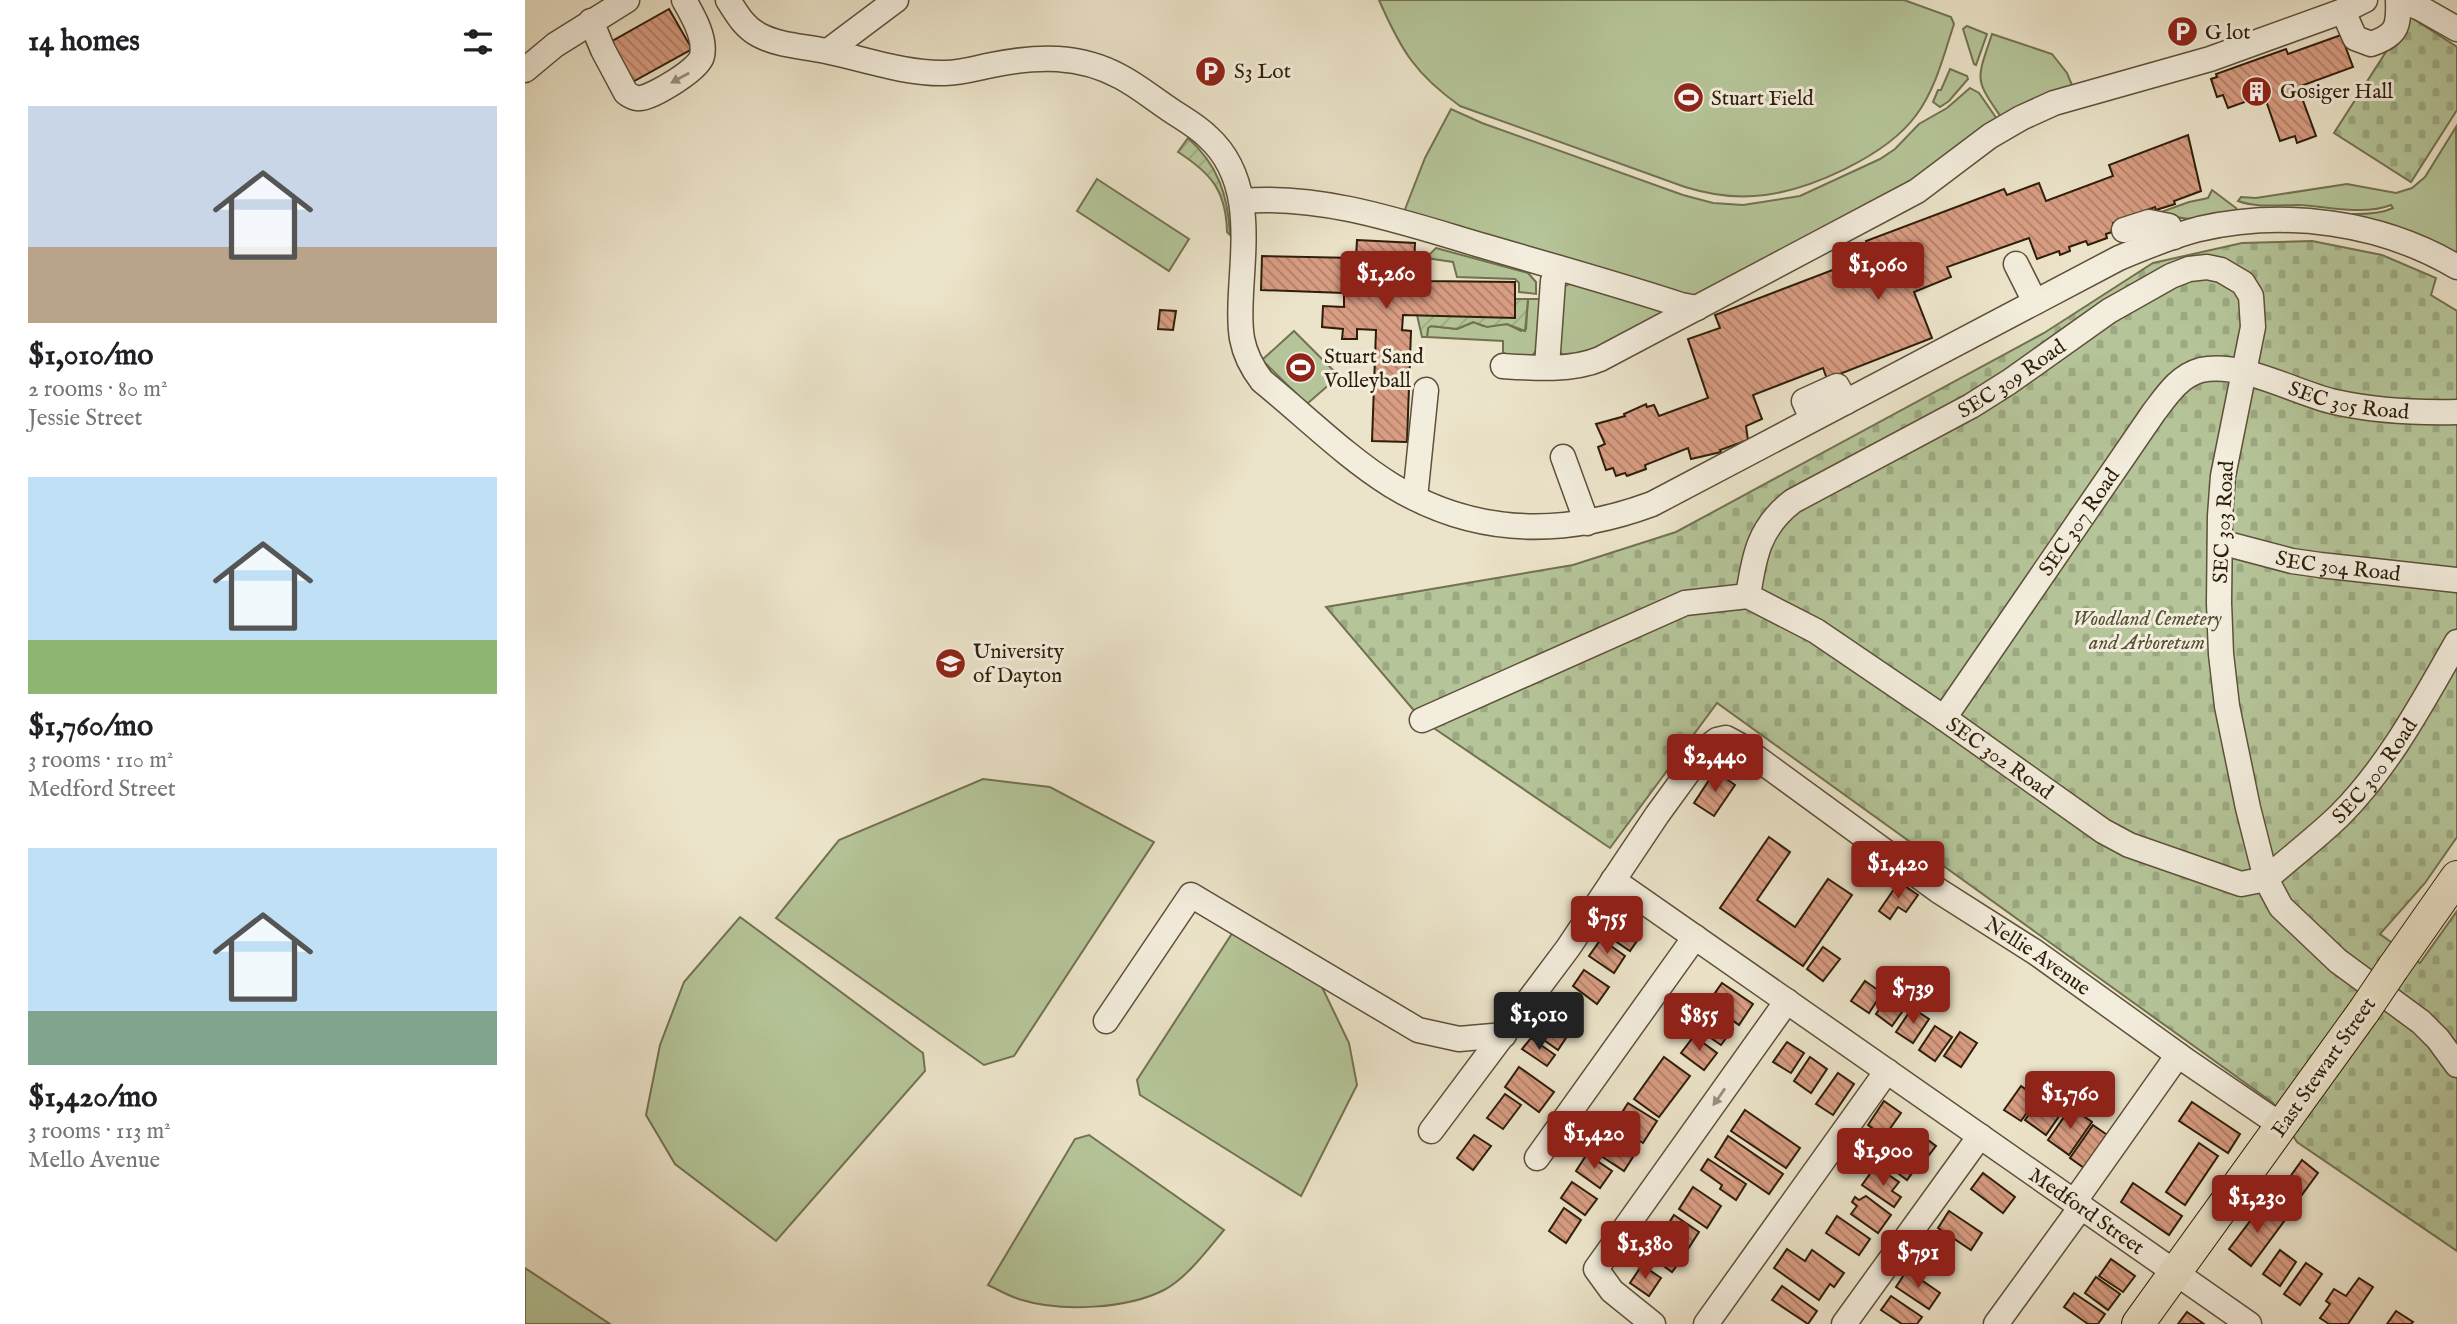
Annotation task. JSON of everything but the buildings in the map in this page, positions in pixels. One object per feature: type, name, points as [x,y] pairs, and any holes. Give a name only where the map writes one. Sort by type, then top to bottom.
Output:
[{"type":"main road","name":"East Stewart Street","points":[[2139,1324],[2457,877]]},
{"type":"street","points":[[525,70],[555,45],[627,0]]},
{"type":"street","points":[[591,21],[626,93],[642,98],[688,74],[702,60],[703,43],[684,0]]},
{"type":"street","points":[[729,0],[742,22],[757,34],[776,43],[828,51],[907,69],[936,73],[954,72],[1038,57],[1058,58],[1102,69],[1125,79],[1206,135],[1230,166],[1240,188],[1243,254],[1239,327],[1243,348],[1251,366],[1262,381],[1369,469],[1415,498],[1481,522],[1540,528],[1587,523],[1619,516],[1652,504],[2119,258],[2174,237],[2210,227],[2246,221],[2320,222],[2360,228],[2390,237],[2457,267]]},
{"type":"street","points":[[828,51],[896,0]]},
{"type":"street","points":[[1503,366],[1572,367],[1592,362],[1917,191],[1990,136],[2032,113],[2054,103],[2210,59],[2343,11],[2365,0]]},
{"type":"street","points":[[2343,11],[2355,38],[2371,44],[2388,38],[2397,23],[2399,0],[2420,8],[2457,29]]},
{"type":"street","points":[[1242,201],[1310,201],[1434,232],[1697,308]]},
{"type":"street","points":[[2124,230],[2152,222],[2169,226],[2174,237]]},
{"type":"street","points":[[2017,264],[2035,302]]},
{"type":"street","name":"SEC 309 Road","points":[[1748,596],[1760,541],[1767,526],[1786,507],[1971,406],[2109,311],[2171,275],[2207,267],[2221,270],[2243,283],[2251,296],[2253,327],[2243,372]]},
{"type":"street","points":[[1547,366],[1553,281],[1558,268]]},
{"type":"street","name":"SEC 307 Road","points":[[1944,718],[2172,388],[2186,376],[2202,370],[2243,372]]},
{"type":"street","name":"SEC 305 Road","points":[[2243,372],[2334,401],[2390,411],[2457,412]]},
{"type":"street","name":"SEC 303 Road","points":[[2243,372],[2225,465],[2220,542],[2221,654],[2227,706],[2266,879],[2281,907],[2338,961],[2421,1022],[2457,1063]]},
{"type":"street","points":[[1415,498],[1426,390]]},
{"type":"street","points":[[1563,457],[1587,523]]},
{"type":"street","name":"SEC 304 Road","points":[[2220,542],[2320,565],[2457,580]]},
{"type":"street","points":[[1422,720],[1685,603],[1748,596]]},
{"type":"street","name":"SEC 302 Road","points":[[1748,596],[1809,626],[2103,831],[2129,845],[2241,884],[2266,879]]},
{"type":"street","name":"SEC 300 Road","points":[[2266,879],[2332,823],[2359,793],[2403,735],[2457,642]]},
{"type":"street","name":"Nellie Avenue","points":[[1613,880],[1705,749],[1717,740],[1726,738],[1794,784],[1939,891],[2035,952],[2282,1126]]},
{"type":"street","points":[[1431,1131],[1568,948],[1613,880]]},
{"type":"street","name":"Medford Street","points":[[1613,880],[2249,1324]]},
{"type":"street","points":[[1105,1021],[1191,895],[1418,1030],[1459,1039],[1504,1035]]},
{"type":"street","points":[[1537,1158],[1695,937]]},
{"type":"street","points":[[1653,1324],[1612,1291],[1596,1269],[1787,1001]]},
{"type":"street","points":[[1996,1324],[2178,1055]]},
{"type":"street","points":[[1706,1324],[1887,1071]]},
{"type":"street","points":[[1844,1324],[1980,1136]]},
{"type":"green space","name":"Stuart Field","points":[[1379,0],[1904,0],[1951,17],[1954,24],[1939,70],[1924,104],[1904,129],[1886,144],[1866,158],[1821,180],[1775,193],[1736,196],[1685,187],[1460,106],[1420,72],[1402,47]]},
{"type":"green space","points":[[2409,16],[2457,47],[2457,110],[2411,182],[2334,133]]},
{"type":"green space","points":[[1967,26],[1987,34],[1976,65],[1963,29]]},
{"type":"green space","points":[[1992,34],[2052,54],[2067,73],[2074,90],[2003,120],[1987,96],[1981,79]]},
{"type":"green space","points":[[1950,69],[1967,76],[1968,79],[1949,101],[1940,107],[1933,102]]},
{"type":"green space","points":[[1970,88],[1979,93],[1999,122],[1930,173],[1695,298],[1402,217],[1425,158],[1451,109],[1482,123],[1683,195],[1713,203],[1743,205],[1800,196],[1880,159],[1895,149],[1919,124],[1947,108]]},
{"type":"green space","points":[[2456,127],[2457,256],[2244,212],[2277,208],[2368,214],[2393,208],[2391,205],[2357,210],[2260,205],[2238,201],[2241,197],[2256,198],[2347,184],[2396,193],[2412,188],[2425,177]]},
{"type":"green space","points":[[1188,138],[1214,170],[1224,194],[1230,235],[1227,232],[1224,205],[1215,185],[1200,168],[1178,152]]},
{"type":"green space","points":[[1097,179],[1189,239],[1169,271],[1077,211]]},
{"type":"green space","points":[[2212,190],[2236,208],[2237,213],[2190,219],[2161,212],[2208,198]]},
{"type":"green space","name":"Woodland Cemetery and Arboretum","points":[[2312,241],[2382,255],[2436,278],[2431,295],[2457,311],[2457,837],[2425,883],[2380,934],[2420,963],[2457,911],[2457,1251],[2297,1142],[2273,1103],[1717,703],[1610,848],[1422,720],[1326,607],[1573,565],[1676,532],[2044,333],[2153,263],[2242,243]]},
{"type":"green space","points":[[1436,248],[1528,273],[1536,282],[1536,294],[1519,292],[1519,283],[1515,279],[1457,277],[1453,262],[1426,258]]},
{"type":"green space","points":[[1571,283],[1661,307],[1664,314],[1601,351],[1567,357],[1559,352],[1564,287]]},
{"type":"green space","points":[[1528,299],[1543,299],[1538,348],[1532,356],[1510,359],[1503,352],[1503,341],[1427,337],[1428,328],[1431,326],[1457,329],[1474,322],[1483,326],[1507,324],[1521,331],[1526,329]]},
{"type":"green space","points":[[1528,299],[1525,331],[1507,324],[1487,327],[1473,322],[1457,329],[1431,326],[1428,328],[1427,337],[1422,337],[1417,315]]},
{"type":"green space","name":"Stuart Sand Volleyball","points":[[1294,331],[1339,376],[1307,404],[1262,360]]},
{"type":"green space","points":[[983,779],[1050,787],[1154,842],[1014,1056],[984,1065],[776,918],[839,840]]},
{"type":"green space","points":[[740,917],[923,1053],[925,1071],[776,1241],[675,1164],[646,1115],[660,1045],[684,982]]},
{"type":"green space","points":[[1235,929],[1320,983],[1349,1043],[1357,1085],[1301,1196],[1140,1095],[1137,1080]]},
{"type":"green space","points":[[1089,1135],[1224,1230],[1197,1263],[1173,1285],[1132,1301],[1094,1307],[1055,1306],[1018,1299],[988,1285],[1075,1139]]},
{"type":"green space","points":[[525,1268],[610,1324],[525,1324]]},
{"type":"place","name":"G lot","points":[[2182,32]]},
{"type":"place","name":"S3 Lot","points":[[1211,71]]},
{"type":"place","name":"Gosiger Hall","points":[[2257,91]]},
{"type":"place","name":"Stuart Field","points":[[1688,98]]},
{"type":"place","name":"Stuart Sand Volleyball","points":[[1301,368]]},
{"type":"place","name":"University of Dayton","points":[[950,663]]}]
